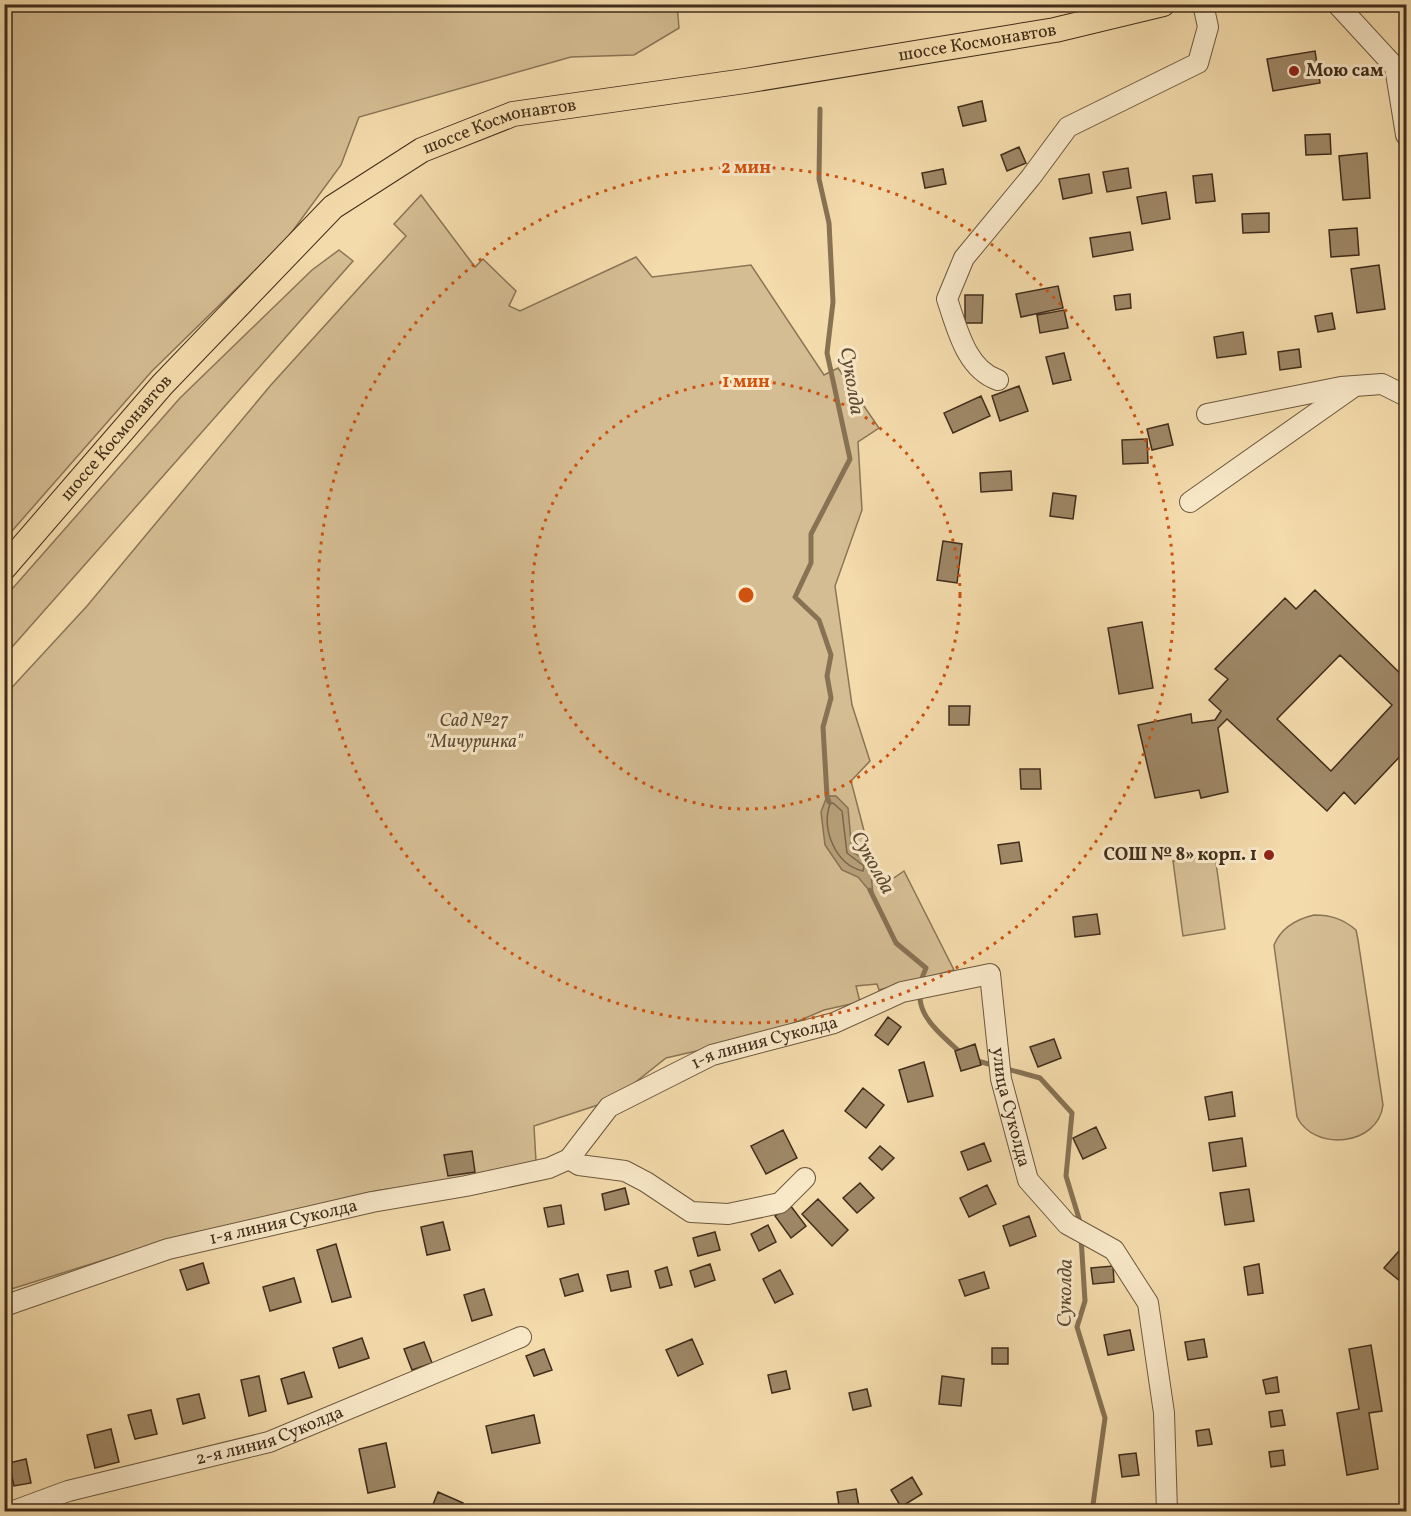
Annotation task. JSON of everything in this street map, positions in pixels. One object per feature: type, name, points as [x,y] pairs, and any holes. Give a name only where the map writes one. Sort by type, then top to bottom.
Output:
[{"type":"main road","name":"шоссе Космонавтов","points":[[4,568],[162,385],[333,207],[422,150],[513,114],[745,81],[1055,30],[1163,4]]},
{"type":"street","points":[[998,380],[986,376],[963,346],[947,299],[964,258],[1031,177],[1068,127],[1198,63],[1208,27],[1203,4]]},
{"type":"street","points":[[1337,4],[1395,67],[1407,135]]},
{"type":"street","points":[[1207,414],[1354,386],[1382,384],[1407,396]]},
{"type":"street","points":[[1190,502],[1354,386]]},
{"type":"street","name":"1-я линия Суколда","points":[[4,1306],[168,1249],[350,1207],[549,1168],[569,1159],[609,1107],[712,1054],[834,1023],[902,992],[990,974]]},
{"type":"street","name":"улица Суколда","points":[[990,974],[1001,1078],[1028,1180],[1066,1224],[1114,1250],[1149,1304],[1164,1413],[1167,1512]]},
{"type":"street","points":[[569,1159],[579,1165],[625,1171],[691,1212],[728,1214],[780,1203],[805,1179]]},
{"type":"street","name":"2-я линия Суколда","points":[[11,1512],[68,1491],[269,1442],[521,1337]]},
{"type":"green space","points":[[677,4],[679,28],[634,55],[571,57],[359,117],[341,165],[286,240],[152,371],[5,539],[4,5]]},
{"type":"green space","name":"Сад №27 \"Мичуринка\"","points":[[421,195],[475,267],[483,259],[516,291],[509,306],[520,311],[636,257],[652,277],[751,265],[824,375],[838,368],[879,428],[858,442],[862,510],[835,586],[852,705],[870,761],[851,781],[879,888],[904,871],[954,970],[879,990],[877,984],[856,986],[860,1002],[824,1010],[766,1035],[666,1058],[613,1100],[534,1126],[536,1162],[471,1177],[375,1191],[161,1242],[5,1291],[4,696],[87,606],[270,386],[406,236],[394,224]]},
{"type":"green space","points":[[339,250],[353,261],[5,655],[5,597],[180,398],[312,270]]},
{"type":"green space","points":[[1215,855],[1225,929],[1183,936],[1173,861]]},
{"type":"green space","points":[[1314,915],[1336,918],[1356,930],[1383,1105],[1379,1119],[1370,1129],[1344,1140],[1317,1136],[1305,1128],[1297,1117],[1274,945],[1290,925]]},
{"type":"water","points":[[827,796],[836,796],[848,808],[852,851],[870,864],[873,895],[858,877],[842,870],[825,845],[821,812]]},
{"type":"building","name":"Мою сам","points":[[1315,51],[1320,83],[1273,91],[1267,59]]},
{"type":"building","points":[[982,101],[986,121],[963,126],[958,107]]},
{"type":"building","points":[[1330,134],[1331,154],[1306,155],[1305,135]]},
{"type":"building","points":[[1019,147],[1026,163],[1007,171],[1001,155]]},
{"type":"building","points":[[1367,153],[1370,198],[1343,200],[1339,156]]},
{"type":"building","points":[[1128,168],[1131,188],[1107,192],[1103,172]]},
{"type":"building","points":[[943,169],[946,184],[925,188],[922,173]]},
{"type":"building","points":[[1089,174],[1092,193],[1063,199],[1059,179]]},
{"type":"building","points":[[1212,174],[1215,201],[1196,203],[1193,176]]},
{"type":"building","points":[[1166,192],[1170,219],[1142,224],[1137,197]]},
{"type":"building","points":[[1269,213],[1269,232],[1243,233],[1242,214]]},
{"type":"building","points":[[1357,228],[1359,255],[1331,257],[1329,230]]},
{"type":"building","points":[[1130,232],[1133,250],[1093,257],[1090,238]]},
{"type":"building","points":[[1379,265],[1385,309],[1357,313],[1351,269]]},
{"type":"building","points":[[1058,286],[1063,308],[1021,317],[1016,294]]},
{"type":"building","points":[[1130,294],[1131,308],[1116,310],[1114,296]]},
{"type":"building","points":[[965,295],[983,295],[982,323],[965,323]]},
{"type":"building","points":[[1064,310],[1068,328],[1040,333],[1037,315]]},
{"type":"building","points":[[1332,313],[1335,329],[1318,332],[1315,316]]},
{"type":"building","points":[[1243,332],[1246,354],[1217,358],[1214,337]]},
{"type":"building","points":[[1299,349],[1301,367],[1280,370],[1278,352]]},
{"type":"building","points":[[1064,353],[1071,380],[1053,384],[1046,357]]},
{"type":"building","points":[[1019,386],[1028,411],[1000,421],[992,396]]},
{"type":"building","points":[[981,396],[990,416],[953,433],[944,413]]},
{"type":"building","points":[[1168,424],[1173,445],[1152,450],[1147,429]]},
{"type":"building","points":[[1147,439],[1148,463],[1123,464],[1122,440]]},
{"type":"building","points":[[1011,471],[1012,490],[981,492],[980,473]]},
{"type":"building","points":[[1053,493],[1076,496],[1073,519],[1050,516]]},
{"type":"building","points":[[943,541],[962,544],[957,583],[937,580]]},
{"type":"building","points":[[1315,590],[1406,679],[1406,750],[1355,804],[1344,792],[1327,811],[1227,719],[1218,728],[1228,792],[1201,798],[1199,790],[1155,798],[1138,725],[1191,714],[1192,723],[1215,720],[1221,711],[1209,700],[1228,679],[1215,669],[1285,598],[1296,609]],"holes":[[[1340,655],[1392,705],[1331,771],[1277,719]]]},
{"type":"building","points":[[1142,622],[1153,688],[1119,694],[1108,628]]},
{"type":"building","points":[[949,706],[970,706],[969,725],[949,725]]},
{"type":"building","points":[[1020,769],[1040,769],[1041,789],[1021,789]]},
{"type":"building","points":[[1019,842],[1022,861],[1001,864],[998,845]]},
{"type":"building","points":[[1097,914],[1100,934],[1075,937],[1073,917]]},
{"type":"building","points":[[888,1017],[901,1027],[888,1045],[875,1035]]},
{"type":"building","points":[[1054,1039],[1061,1058],[1038,1067],[1030,1047]]},
{"type":"building","points":[[975,1044],[981,1065],[961,1071],[955,1051]]},
{"type":"building","points":[[924,1062],[933,1096],[908,1102],[899,1070]]},
{"type":"building","points":[[863,1088],[884,1105],[866,1128],[845,1111]]},
{"type":"building","points":[[1232,1092],[1235,1116],[1209,1120],[1205,1097]]},
{"type":"building","points":[[1096,1127],[1106,1148],[1083,1159],[1073,1138]]},
{"type":"building","points":[[783,1130],[797,1158],[766,1174],[751,1146]]},
{"type":"building","points":[[1242,1138],[1246,1166],[1213,1171],[1209,1143]]},
{"type":"building","points":[[984,1143],[991,1161],[968,1170],[961,1152]]},
{"type":"building","points":[[880,1146],[894,1158],[882,1170],[869,1158]]},
{"type":"building","points":[[472,1151],[475,1172],[448,1176],[444,1155]]},
{"type":"building","points":[[860,1183],[874,1198],[857,1213],[843,1198]]},
{"type":"building","points":[[987,1185],[996,1204],[969,1217],[960,1198]]},
{"type":"building","points":[[625,1188],[629,1204],[605,1210],[602,1194]]},
{"type":"building","points":[[1249,1189],[1254,1221],[1225,1225],[1220,1193]]},
{"type":"building","points":[[818,1199],[848,1230],[832,1246],[802,1214]]},
{"type":"building","points":[[561,1205],[564,1224],[548,1227],[544,1208]]},
{"type":"building","points":[[790,1205],[806,1226],[791,1238],[775,1216]]},
{"type":"building","points":[[1029,1216],[1036,1236],[1010,1246],[1003,1226]]},
{"type":"building","points":[[443,1222],[450,1250],[427,1255],[421,1227]]},
{"type":"building","points":[[768,1225],[776,1242],[759,1251],[751,1234]]},
{"type":"building","points":[[715,1232],[720,1250],[698,1256],[693,1238]]},
{"type":"building","points":[[1406,1243],[1406,1286],[1384,1268]]},
{"type":"building","points":[[336,1244],[351,1297],[332,1302],[317,1250]]},
{"type":"building","points":[[203,1263],[209,1283],[187,1290],[180,1270]]},
{"type":"building","points":[[710,1264],[715,1280],[695,1287],[690,1271]]},
{"type":"building","points":[[1259,1264],[1263,1293],[1248,1295],[1244,1267]]},
{"type":"building","points":[[1113,1266],[1114,1282],[1093,1284],[1091,1268]]},
{"type":"building","points":[[667,1267],[672,1285],[660,1288],[655,1271]]},
{"type":"building","points":[[780,1270],[793,1294],[775,1303],[763,1279]]},
{"type":"building","points":[[628,1271],[631,1287],[611,1291],[607,1275]]},
{"type":"building","points":[[984,1272],[989,1288],[965,1296],[959,1280]]},
{"type":"building","points":[[578,1274],[583,1291],[565,1296],[560,1279]]},
{"type":"building","points":[[294,1278],[301,1302],[270,1311],[263,1287]]},
{"type":"building","points":[[484,1289],[492,1315],[472,1321],[464,1295]]},
{"type":"building","points":[[1130,1330],[1134,1350],[1108,1355],[1104,1335]]},
{"type":"building","points":[[362,1338],[369,1358],[339,1368],[333,1348]]},
{"type":"building","points":[[692,1339],[703,1364],[678,1376],[666,1350]]},
{"type":"building","points":[[1204,1339],[1207,1357],[1188,1360],[1185,1342]]},
{"type":"building","points":[[424,1342],[432,1363],[412,1370],[404,1349]]},
{"type":"building","points":[[1371,1345],[1382,1411],[1369,1413],[1378,1469],[1347,1475],[1337,1413],[1359,1409],[1349,1349]]},
{"type":"building","points":[[992,1348],[1008,1348],[1008,1364],[992,1364]]},
{"type":"building","points":[[544,1349],[552,1370],[534,1376],[526,1356]]},
{"type":"building","points":[[786,1371],[790,1389],[772,1393],[768,1375]]},
{"type":"building","points":[[304,1372],[312,1397],[288,1404],[281,1379]]},
{"type":"building","points":[[259,1376],[266,1411],[249,1416],[241,1380]]},
{"type":"building","points":[[942,1376],[964,1379],[961,1406],[939,1404]]},
{"type":"building","points":[[1277,1377],[1279,1392],[1266,1394],[1263,1380]]},
{"type":"building","points":[[867,1389],[871,1406],[853,1410],[849,1393]]},
{"type":"building","points":[[199,1394],[205,1418],[183,1424],[177,1399]]},
{"type":"building","points":[[151,1410],[157,1434],[135,1439],[128,1415]]},
{"type":"building","points":[[1282,1410],[1285,1425],[1271,1427],[1269,1412]]},
{"type":"building","points":[[534,1415],[540,1443],[492,1453],[486,1426]]},
{"type":"building","points":[[111,1429],[119,1462],[95,1468],[87,1435]]},
{"type":"building","points":[[1209,1429],[1212,1444],[1198,1446],[1196,1431]]},
{"type":"building","points":[[386,1443],[395,1487],[368,1493],[359,1449]]},
{"type":"building","points":[[1283,1450],[1285,1465],[1271,1467],[1269,1452]]},
{"type":"building","points":[[1136,1453],[1139,1475],[1122,1477],[1119,1455]]},
{"type":"building","points":[[26,1459],[31,1483],[14,1486],[9,1463]]},
{"type":"building","points":[[912,1477],[922,1494],[901,1507],[891,1490]]},
{"type":"building","points":[[856,1489],[860,1512],[840,1512],[837,1492]]},
{"type":"building","points":[[438,1492],[463,1503],[459,1512],[430,1512]]},
{"type":"waterway","name":"Суколда","points":[[820,109],[819,179],[829,223],[833,302],[827,353],[850,459],[811,534],[811,563],[795,597],[819,620],[831,655],[827,676],[831,698],[823,727],[829,802]]},
{"type":"waterway","name":"Суколда","points":[[870,890],[896,943],[926,968],[921,982],[920,995],[921,1006],[926,1016],[941,1035],[961,1053]]},
{"type":"waterway","name":"Суколда","points":[[974,1060],[1040,1078],[1072,1113],[1066,1176],[1081,1225]]},
{"type":"waterway","name":"Суколда","points":[[1081,1237],[1085,1301],[1077,1327],[1105,1418],[1092,1512]]},
{"type":"place","name":"Мою сам","points":[[1294,71]]},
{"type":"place","name":"СОШ № 8» корп. 1","points":[[1269,855]]}]
